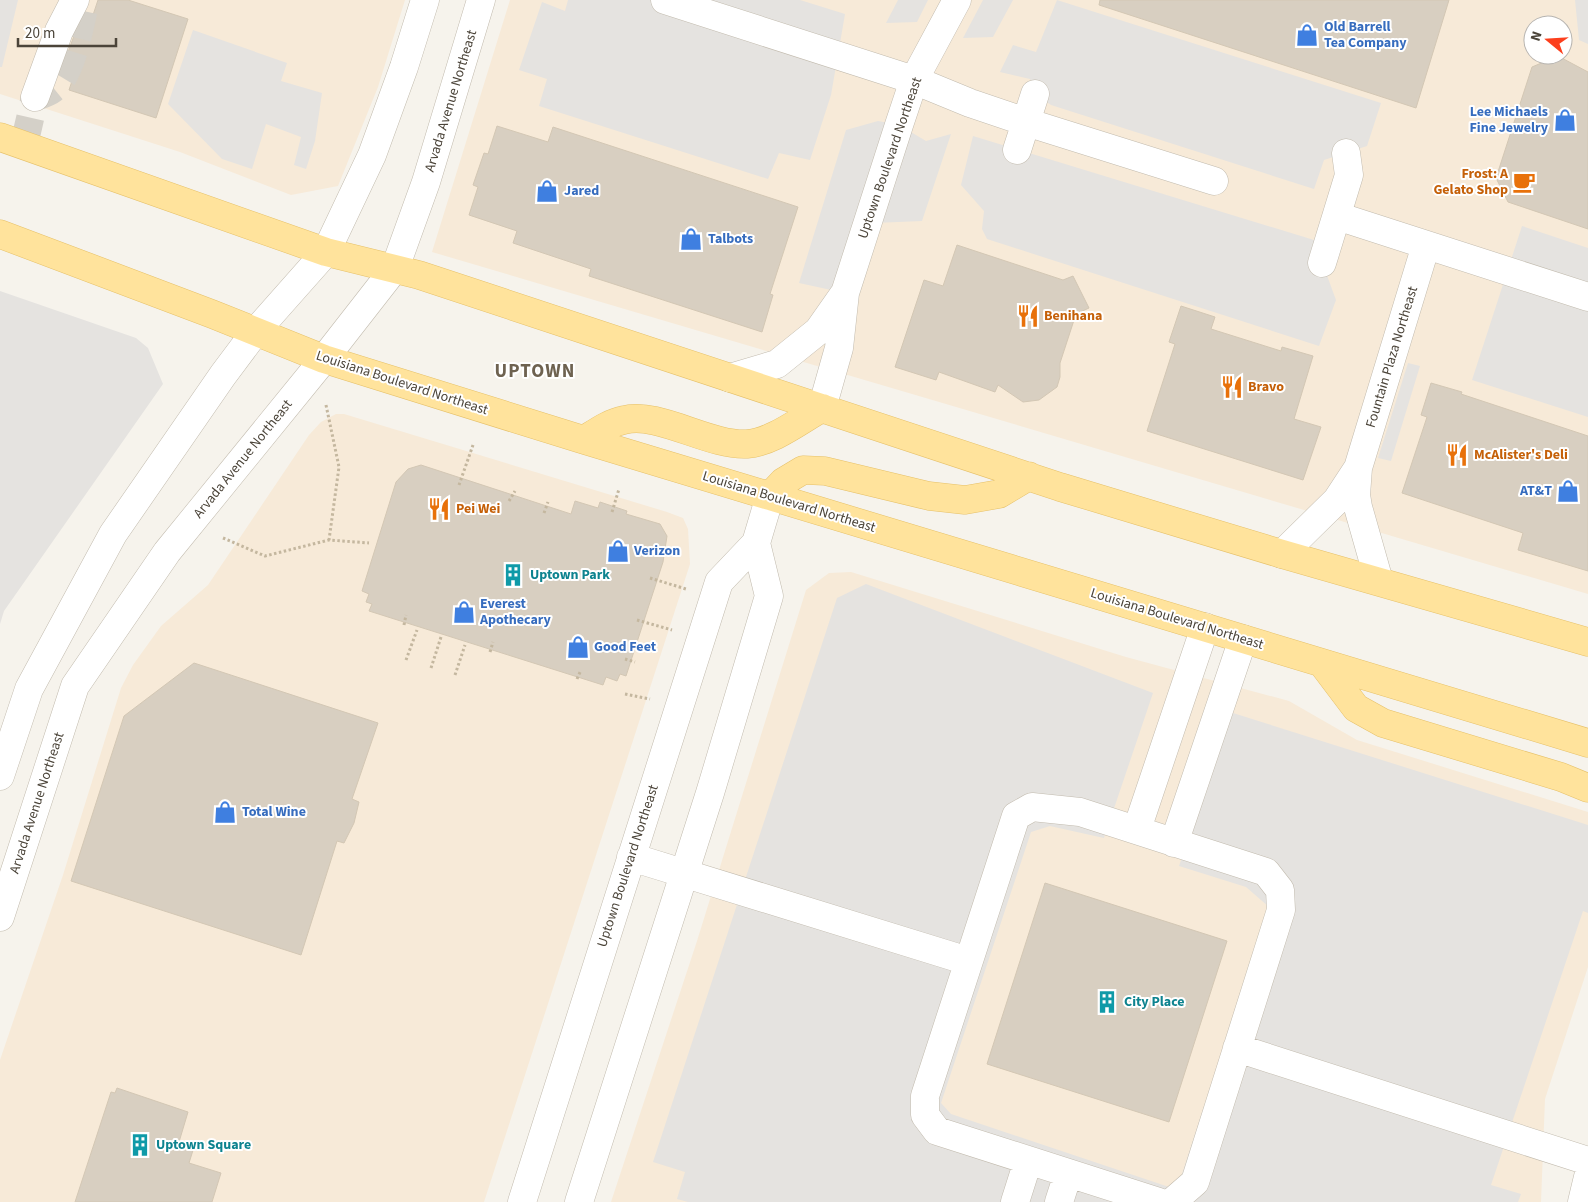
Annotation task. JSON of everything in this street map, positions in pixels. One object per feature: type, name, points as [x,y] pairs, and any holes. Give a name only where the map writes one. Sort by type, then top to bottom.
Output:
[{"type":"main road","points":[[0,137],[326,252],[394,268],[1029,476],[1282,554],[1588,642]]},
{"type":"main road","name":"Louisiana Boulevard Northeast","points":[[0,234],[256,331],[324,359],[584,440],[1588,743]]},
{"type":"main road","points":[[584,440],[605,426],[626,419],[647,420],[725,442],[748,444],[770,437],[822,408]]},
{"type":"main road","points":[[770,496],[783,482],[803,470],[825,471],[929,496],[965,500],[999,494],[1029,476]]},
{"type":"main road","points":[[1322,663],[1356,708],[1383,723],[1561,777],[1588,788]]},
{"type":"street","points":[[35,97],[59,30],[75,0]]},
{"type":"street","points":[[0,776],[29,689],[113,534],[222,375],[256,331],[326,252],[372,155],[404,66],[424,0]]},
{"type":"street","name":"Arvada Avenue Northeast","points":[[0,917],[75,686],[167,552],[324,359],[394,268],[426,182],[481,0]]},
{"type":"street","points":[[665,0],[914,80],[970,103],[1026,122],[1214,181]]},
{"type":"street","name":"Uptown Boulevard Northeast","points":[[822,408],[839,348],[845,293],[914,80],[957,0]]},
{"type":"street","points":[[1017,150],[1034,94]]},
{"type":"street","points":[[1322,263],[1349,176],[1346,153]]},
{"type":"street","points":[[1336,216],[1588,297]]},
{"type":"street","name":"Fountain Plaza Northeast","points":[[1378,581],[1356,495],[1358,468],[1426,245]]},
{"type":"street","name":"Uptown Boulevard Northeast","points":[[730,378],[777,364],[818,331],[845,293]]},
{"type":"street","name":"Fountain Plaza Northeast","points":[[1282,554],[1337,500],[1358,468]]},
{"type":"street","name":"Uptown Boulevard Northeast","points":[[522,1202],[719,582],[756,543],[770,496]]},
{"type":"street","points":[[579,1202],[684,873],[769,596],[756,543]]},
{"type":"street","points":[[1137,829],[1205,627]]},
{"type":"street","points":[[1174,843],[1243,639]]},
{"type":"street","points":[[1159,1202],[938,1131],[925,1114],[924,1096],[1016,816],[1032,807],[1080,812],[1266,872],[1280,890],[1281,910],[1195,1182],[1172,1202]]},
{"type":"street","points":[[631,857],[968,961]]},
{"type":"street","points":[[1237,1048],[1588,1161]]},
{"type":"street","points":[[1015,1202],[1028,1161]]},
{"type":"street","points":[[1059,1202],[1068,1174]]},
{"type":"street","points":[[1582,1202],[1588,1177]]},
{"type":"path","points":[[325,402],[339,467],[329,540]]},
{"type":"path","points":[[459,485],[473,445]]},
{"type":"path","points":[[612,512],[619,489]]},
{"type":"path","points":[[510,502],[515,491]]},
{"type":"path","points":[[544,513],[548,502]]},
{"type":"path","points":[[223,538],[265,556],[329,540],[368,543]]},
{"type":"path","points":[[650,578],[689,590]]},
{"type":"path","points":[[404,625],[406,615]]},
{"type":"path","points":[[637,620],[675,630]]},
{"type":"path","points":[[406,660],[418,630]]},
{"type":"path","points":[[431,668],[441,637]]},
{"type":"path","points":[[490,652],[493,642]]},
{"type":"path","points":[[455,675],[465,645]]},
{"type":"path","points":[[625,659],[635,662]]},
{"type":"path","points":[[577,680],[580,670]]},
{"type":"path","points":[[624,694],[651,699]]},
{"type":"shaded area","points":[[0,0],[405,0],[378,87],[338,186],[291,195],[180,152],[0,94]]},
{"type":"shaded area","points":[[0,0],[18,0],[2,67],[0,67]]},
{"type":"shaded area","points":[[510,0],[1588,0],[1588,594],[432,252]]},
{"type":"shaded area","points":[[568,0],[800,0],[845,14],[831,95],[810,160],[779,153],[768,179],[539,106],[547,79],[519,70],[542,2],[565,11]]},
{"type":"shaded area","points":[[898,0],[928,0],[917,22],[886,23]]},
{"type":"shaded area","points":[[983,0],[1013,0],[993,37],[963,38]]},
{"type":"shaded area","points":[[1057,0],[1381,103],[1367,146],[1324,160],[1314,189],[1051,105],[1035,94],[1030,79],[1000,72],[1013,45],[1036,52]]},
{"type":"shaded area","points":[[1575,0],[1588,0],[1588,44],[1579,40]]},
{"type":"shaded area","points":[[193,30],[287,63],[281,81],[322,93],[315,141],[306,169],[294,165],[301,137],[266,124],[252,169],[222,159],[168,104]]},
{"type":"shaded area","points":[[878,121],[899,125],[926,141],[951,134],[922,221],[874,223],[845,293],[799,283],[846,130]]},
{"type":"shaded area","points":[[973,136],[1314,240],[1336,300],[1319,346],[987,239],[982,229],[984,211],[961,185]]},
{"type":"shaded area","points":[[1522,226],[1588,248],[1588,417],[1472,380]]},
{"type":"shaded area","points":[[0,291],[136,338],[148,348],[163,384],[4,611],[0,624]]},
{"type":"shaded area","points":[[1408,363],[1420,366],[1391,461],[1378,458]]},
{"type":"shaded area","name":"Uptown Square","points":[[336,414],[344,414],[667,512],[683,518],[688,529],[690,564],[484,1202],[0,1202],[0,1060],[63,875],[121,688],[133,665],[161,626],[208,585],[309,435],[321,422]]},
{"type":"shaded area","name":"City Place","points":[[851,572],[1126,657],[1289,701],[1357,740],[1588,812],[1588,967],[1545,1099],[1541,1202],[611,1202],[697,941],[806,590],[829,573]]},
{"type":"shaded area","name":"City Place","points":[[866,584],[1153,693],[1104,838],[1050,826],[1031,832],[941,1103],[951,1114],[1169,1187],[1181,1177],[1269,907],[1246,887],[1179,866],[1233,713],[1588,825],[1588,913],[1583,911],[1491,1185],[1521,1194],[1518,1202],[688,1202],[677,1199],[685,1172],[653,1162],[837,598]]},
{"type":"building","points":[[98,0],[128,0],[188,19],[156,118],[69,90],[74,75],[61,71],[74,36],[85,39]]},
{"type":"building","points":[[1100,0],[1449,0],[1416,108],[1099,5]]},
{"type":"building","points":[[1573,64],[1588,72],[1588,229],[1508,202],[1496,178],[1532,67],[1537,65]]},
{"type":"building","points":[[497,126],[548,142],[553,127],[798,207],[770,294],[773,295],[762,332],[589,276],[591,269],[513,243],[517,231],[469,215],[478,187],[473,185],[484,153],[488,154]]},
{"type":"building","points":[[957,245],[1063,280],[1073,276],[1089,308],[1076,314],[1060,363],[1060,377],[1057,387],[1039,400],[1023,402],[998,385],[995,392],[939,372],[936,380],[895,367],[924,280],[943,286]]},
{"type":"building","name":"Bravo","points":[[1181,306],[1215,317],[1211,329],[1281,351],[1282,347],[1313,356],[1294,419],[1321,427],[1303,480],[1147,431],[1175,344],[1169,342]]},
{"type":"building","points":[[1431,383],[1588,436],[1588,571],[1518,550],[1523,533],[1402,493],[1427,417],[1421,415]]},
{"type":"building","name":"Uptown Park","points":[[421,465],[571,514],[575,501],[598,508],[600,502],[627,511],[626,514],[660,524],[667,536],[663,562],[626,676],[620,674],[617,681],[606,677],[603,685],[369,611],[372,604],[366,602],[369,594],[362,591],[396,482],[408,469]]},
{"type":"building","name":"Total Wine","points":[[194,663],[378,723],[352,799],[359,802],[354,823],[344,843],[337,841],[301,955],[71,881],[124,716]]},
{"type":"building","name":"City Place","points":[[1045,883],[1227,941],[1169,1122],[987,1064]]},
{"type":"building","name":"Uptown Square","points":[[117,1088],[188,1112],[179,1142],[194,1147],[189,1163],[221,1173],[212,1202],[75,1202],[111,1092],[115,1093]]},
{"type":"tunnel","points":[[24,145],[35,97],[53,89],[66,72],[75,48],[86,0]]},
{"type":"place","name":"Old Barrell Tea Company","points":[[1307,35]]},
{"type":"place","name":"Lee Michaels Fine Jewelry","points":[[1565,120]]},
{"type":"place","name":"Frost: A Gelato Shop","points":[[1524,182]]},
{"type":"place","name":"Jared","points":[[547,191]]},
{"type":"place","name":"Talbots","points":[[691,239]]},
{"type":"place","name":"Benihana","points":[[1028,316]]},
{"type":"place","name":"Bravo","points":[[1232,387]]},
{"type":"place","name":"McAlister's Deli","points":[[1457,455]]},
{"type":"place","name":"AT&T","points":[[1568,491]]},
{"type":"place","name":"Pei Wei","points":[[439,509]]},
{"type":"place","name":"Verizon","points":[[618,551]]},
{"type":"place","name":"Uptown Park","points":[[513,575]]},
{"type":"place","name":"Everest Apothecary","points":[[464,612]]},
{"type":"place","name":"Good Feet","points":[[578,647]]},
{"type":"place","name":"Total Wine","points":[[225,812]]},
{"type":"place","name":"City Place","points":[[1107,1002]]},
{"type":"place","name":"Uptown Square","points":[[140,1145]]},
{"type":"district","name":"UPTOWN","points":[[535,371]]}]
